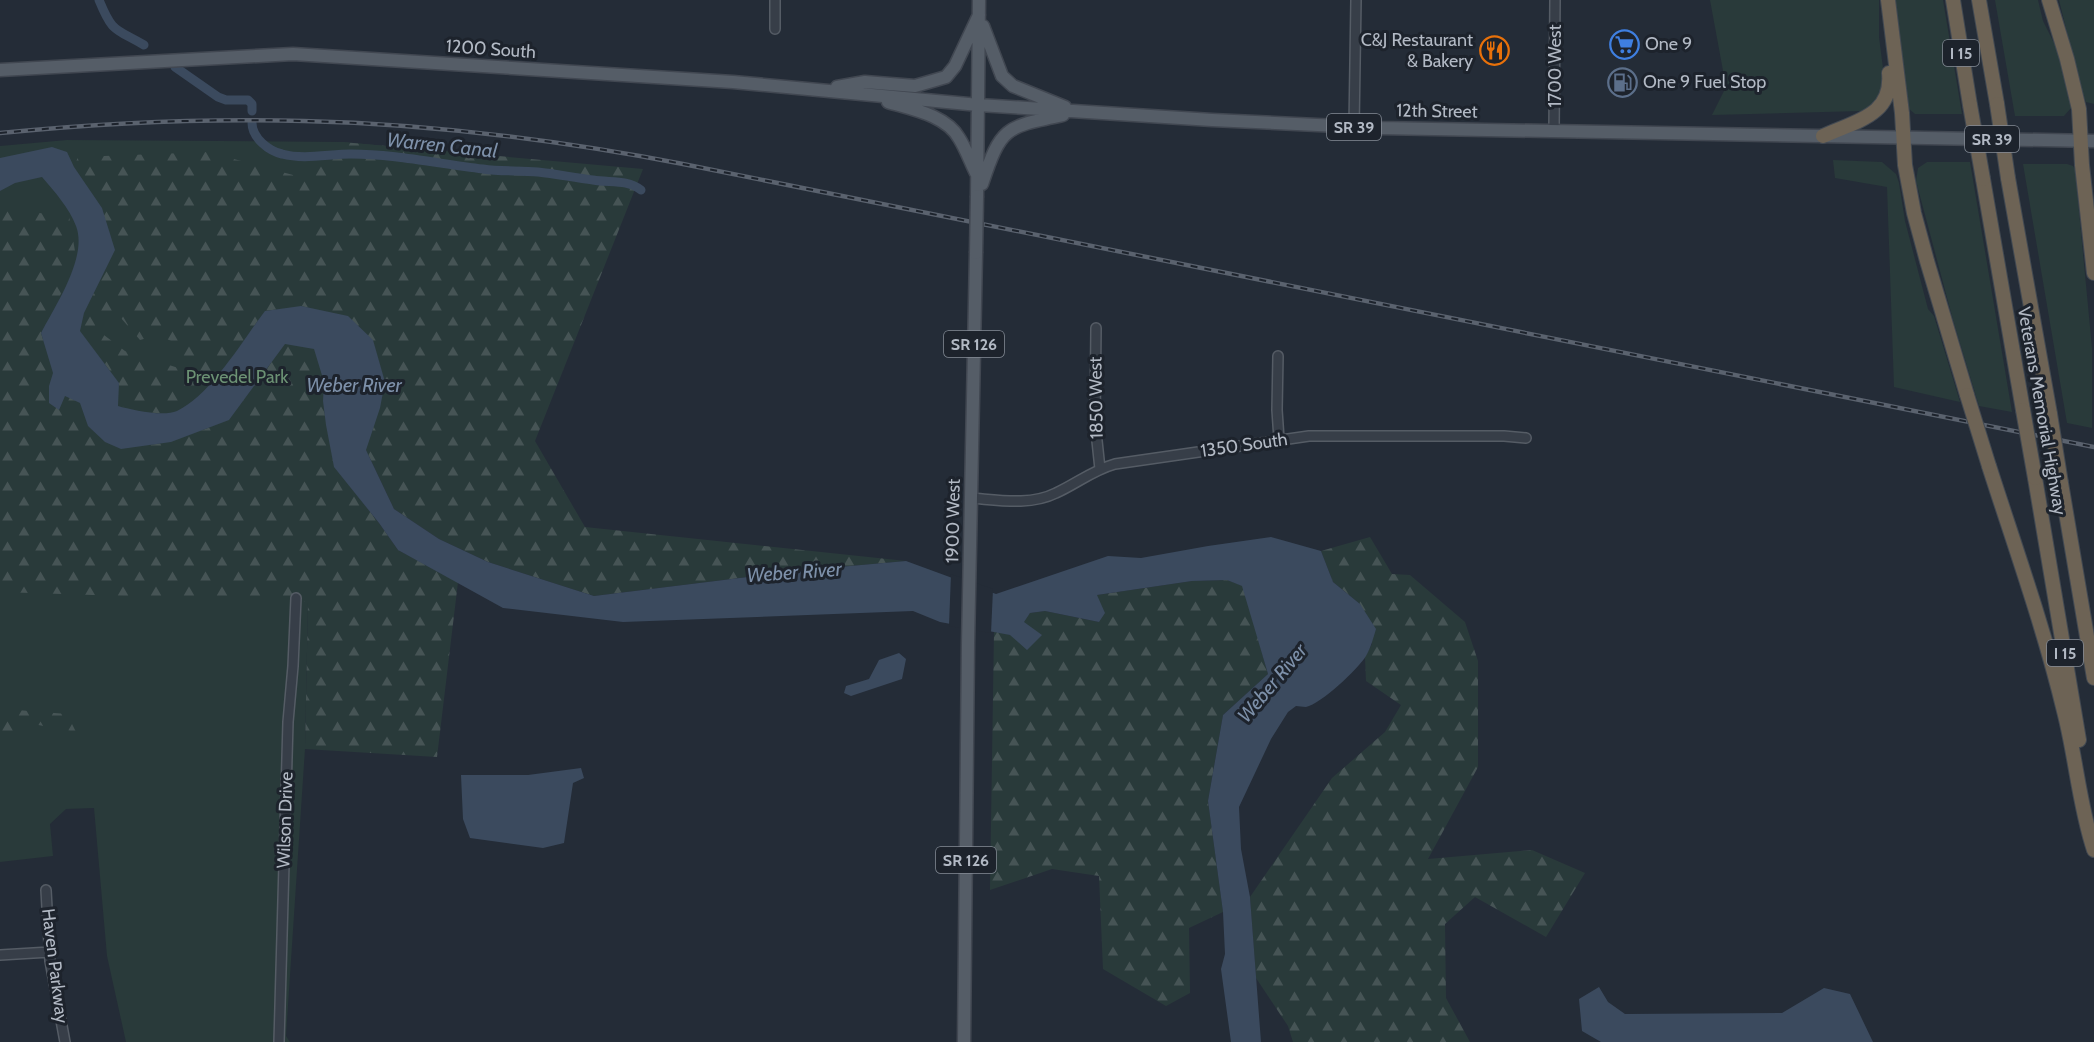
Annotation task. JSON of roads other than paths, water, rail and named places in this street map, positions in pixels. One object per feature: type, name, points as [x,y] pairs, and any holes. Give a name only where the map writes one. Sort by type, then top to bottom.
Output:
[{"type":"highway","points":[[1888,0],[1902,113],[1905,165],[1914,213],[1926,261],[2052,665],[2065,713],[2085,824],[2094,850]]},
{"type":"highway","name":"Veterans Memorial Highway","points":[[1953,0],[2094,828]]},
{"type":"highway","name":"Veterans Memorial Highway","points":[[1979,0],[2094,678]]},
{"type":"highway","points":[[2049,0],[2088,140],[2087,205],[2094,273]]},
{"type":"highway","points":[[1823,136],[1871,114],[1881,108],[1887,98],[1890,89],[1886,48],[1889,20]]},
{"type":"highway","points":[[2087,205],[2094,185]]},
{"type":"main road","name":"1900 West","points":[[964,1042],[968,644],[980,105],[979,0]]},
{"type":"main road","points":[[819,90],[865,82],[915,86],[946,77],[956,66],[979,15]]},
{"type":"main road","points":[[979,15],[1002,76],[1013,86],[1080,112]]},
{"type":"main road","name":"1200 South","points":[[0,70],[293,54],[734,82],[980,105]]},
{"type":"main road","points":[[861,94],[922,112],[948,124],[959,136],[978,176]]},
{"type":"main road","name":"12th Street","points":[[980,105],[1353,127],[1823,136]]},
{"type":"main road","points":[[978,196],[993,151],[1006,133],[1022,124],[1080,112]]},
{"type":"main road","name":"SR 39","points":[[1823,136],[2088,140]]},
{"type":"street","points":[[775,0],[775,29]]},
{"type":"street","points":[[1353,127],[1356,0]]},
{"type":"street","name":"1700 West","points":[[1554,131],[1555,0]]},
{"type":"street","name":"1850 West","points":[[1096,328],[1095,422],[1100,468]]},
{"type":"street","points":[[1278,356],[1279,439]]},
{"type":"street","name":"1350 South","points":[[971,498],[1035,500],[1054,494],[1100,468],[1115,464],[1279,439],[1309,436],[1526,438]]},
{"type":"street","name":"Wilson Drive","points":[[279,1042],[288,722],[296,598]]},
{"type":"street","name":"Haven Parkway","points":[[46,890],[50,952],[65,1042]]},
{"type":"street","points":[[0,955],[50,952]]},
{"type":"water","name":"Weber River","points":[[52,147],[67,152],[74,167],[102,208],[115,250],[84,313],[80,331],[119,383],[118,406],[139,411],[171,413],[189,404],[214,380],[265,311],[301,306],[348,316],[373,340],[385,382],[380,408],[366,450],[394,509],[439,539],[488,562],[594,596],[805,570],[906,561],[996,594],[1108,556],[1141,558],[1271,537],[1321,551],[1333,582],[1360,604],[1376,629],[1366,656],[1347,677],[1321,700],[1306,707],[1296,706],[1288,712],[1271,739],[1239,807],[1241,849],[1250,897],[1261,1042],[1231,1042],[1221,969],[1225,954],[1223,912],[1208,801],[1223,715],[1268,674],[1242,586],[1227,580],[1192,581],[1097,595],[1105,613],[1099,622],[1045,611],[1030,613],[1024,622],[1042,635],[1027,650],[1010,635],[940,622],[913,611],[623,622],[503,608],[398,550],[334,467],[323,401],[324,382],[314,349],[285,344],[229,420],[171,442],[121,449],[105,442],[88,426],[80,403],[65,396],[59,410],[49,403],[49,386],[53,373],[41,333],[74,266],[79,238],[70,213],[42,177],[15,183],[0,191],[0,158]]},
{"type":"water","points":[[899,653],[906,659],[902,679],[851,696],[844,693],[846,686],[869,679],[879,660]]},
{"type":"water","points":[[581,768],[584,778],[573,783],[564,843],[543,848],[470,838],[463,819],[461,775],[528,775]]},
{"type":"water","points":[[1599,987],[1608,1002],[1625,1014],[1782,1013],[1824,988],[1850,994],[1873,1042],[1601,1042],[1582,1031],[1579,999]]},
{"type":"waterway","name":"Warren Canal","points":[[99,0],[112,25],[144,45]]},
{"type":"waterway","name":"Warren Canal","points":[[175,67],[218,97],[226,100],[248,100],[252,104],[252,111]]},
{"type":"waterway","name":"Warren Canal","points":[[252,123],[255,134],[262,143],[277,152],[290,156],[351,154],[384,156],[490,170],[538,172],[624,183],[641,190]]},
{"type":"railway","points":[[0,133],[152,122],[304,121],[447,130],[589,148],[683,164],[2094,447]]},
{"type":"place","name":"One 9","points":[[1624,44]]},
{"type":"place","name":"C&J Restaurant & Bakery","points":[[1494,50]]},
{"type":"place","name":"One 9 Fuel Stop","points":[[1622,82]]},
{"type":"park label","name":"Prevedel Park","points":[[237,377]]}]
